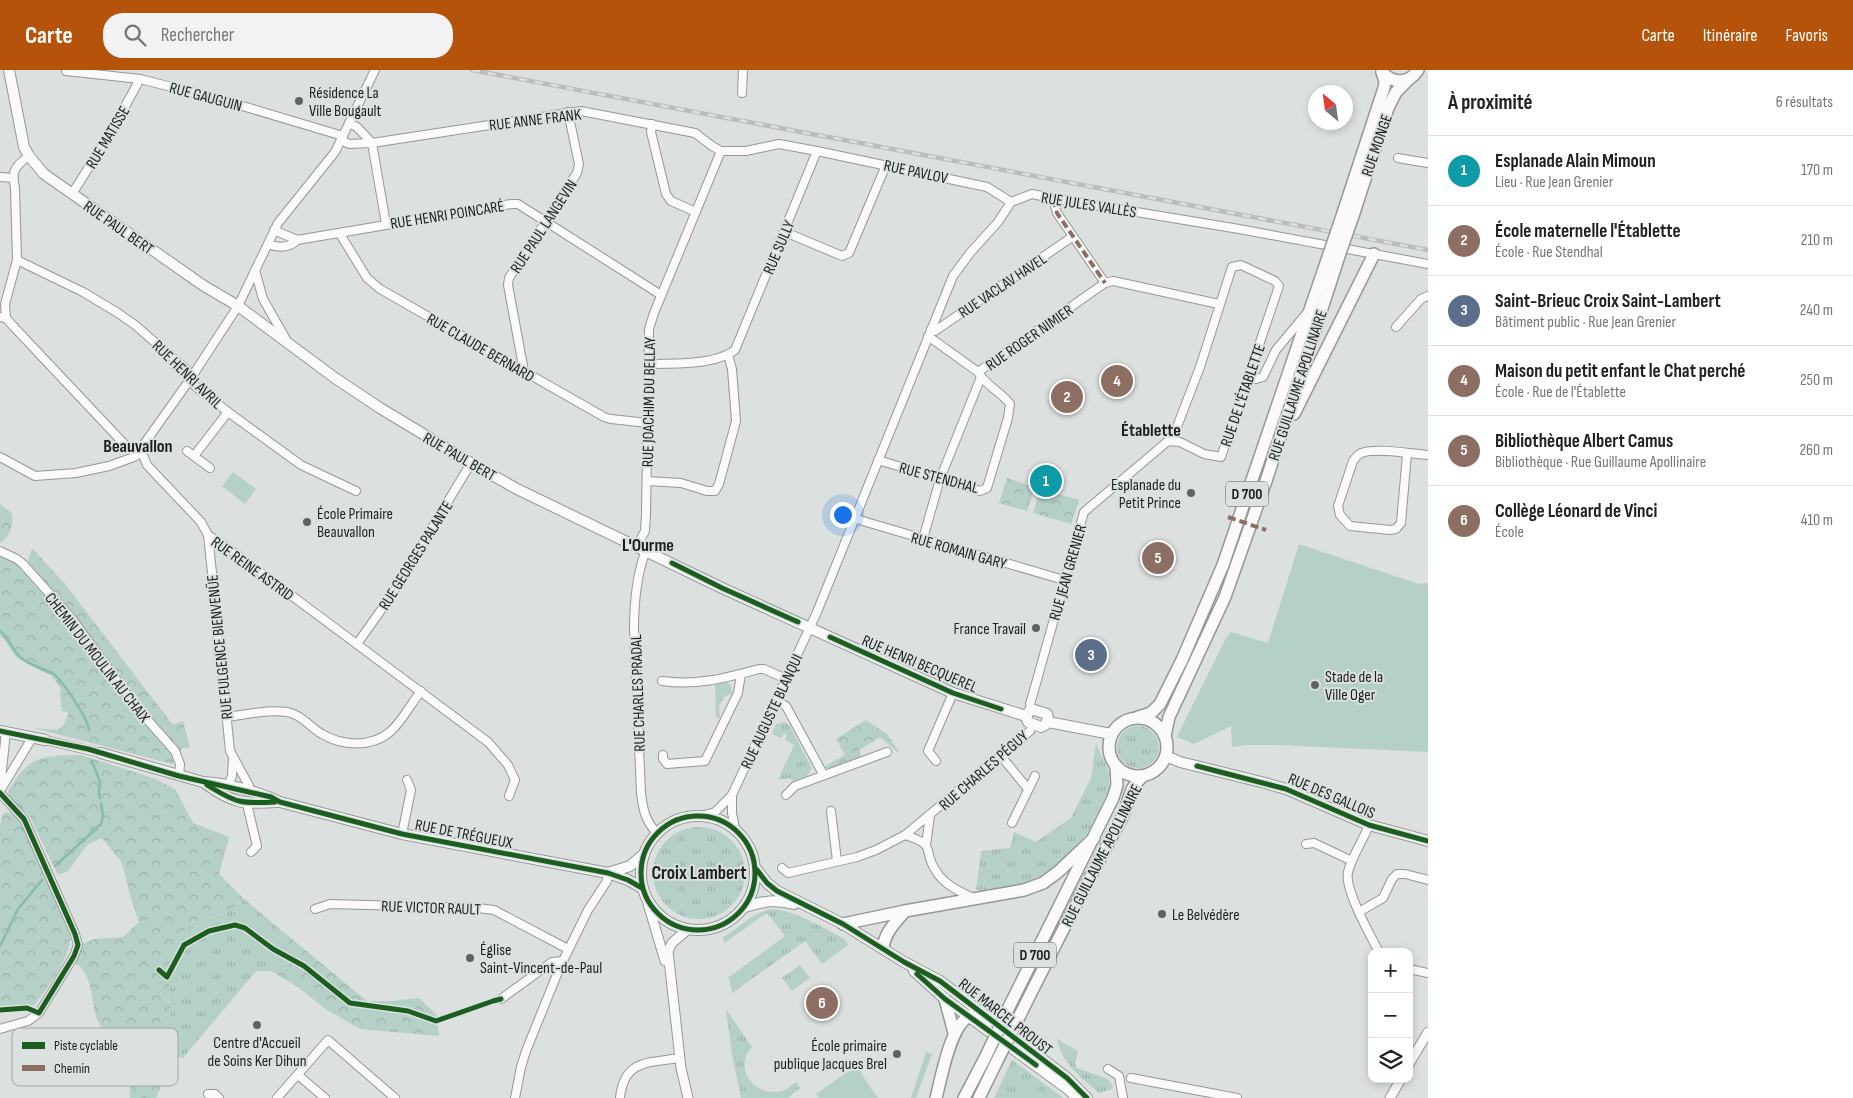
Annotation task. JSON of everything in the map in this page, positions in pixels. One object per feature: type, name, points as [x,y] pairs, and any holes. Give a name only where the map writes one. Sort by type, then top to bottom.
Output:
[{"type":"main road","name":"RUE PAUL BERT","points":[[9,70],[21,136],[29,156],[44,174],[204,286],[238,306],[268,330],[288,341],[335,378],[380,408],[470,463],[517,489],[642,548]]},
{"type":"main road","points":[[1382,71],[1392,80],[1403,81],[1417,73]]},
{"type":"main road","name":"RUE MONGE","points":[[1348,214],[1384,88],[1385,82],[1382,71]]},
{"type":"main road","name":"RUE MONGE","points":[[1348,214],[1388,108],[1402,85],[1417,73]]},
{"type":"main road","name":"D 700","points":[[1334,255],[1348,214]]},
{"type":"main road","points":[[1277,446],[1374,254]]},
{"type":"main road","name":"RUE GUILLAUME APOLLINAIRE","points":[[1138,718],[1151,713],[1160,704],[1224,565],[1310,308],[1334,255]]},
{"type":"main road","name":"RUE GUILLAUME APOLLINAIRE","points":[[1165,736],[1169,717],[1225,597],[1277,446],[1334,255]]},
{"type":"main road","name":"RUE HENRI BECQUEREL","points":[[642,548],[722,588],[954,693],[1030,716]]},
{"type":"main road","points":[[1030,716],[1046,714],[1048,722]]},
{"type":"main road","points":[[1030,716],[1042,727],[1048,722]]},
{"type":"main road","points":[[1138,718],[1147,719],[1154,723],[1165,736],[1167,749],[1166,756],[1157,769],[1143,776],[1133,776],[1116,766],[1111,759],[1109,751],[1111,734],[1122,722],[1138,718]]},
{"type":"main road","points":[[1048,722],[1111,734]]},
{"type":"main road","name":"RUE DE TRÉGUEUX","points":[[3,731],[45,740]]},
{"type":"main road","name":"RUE DE TRÉGUEUX","points":[[101,753],[203,782],[252,790],[280,802]]},
{"type":"main road","name":"RUE DES GALLOIS","points":[[1166,756],[1180,762],[1286,789],[1369,826],[1428,841]]},
{"type":"main road","name":"RUE GUILLAUME APOLLINAIRE","points":[[964,1098],[1113,798],[1117,785],[1116,766]]},
{"type":"main road","name":"RUE GUILLAUME APOLLINAIRE","points":[[1000,1065],[1053,949],[1123,815],[1131,789],[1143,776]]},
{"type":"main road","name":"RUE DE TRÉGUEUX","points":[[203,782],[238,801],[280,802],[402,834],[608,873],[628,880],[644,892]]},
{"type":"main road","points":[[228,786],[228,794],[238,801],[245,798],[252,790]]},
{"type":"main road","points":[[687,816],[705,816],[721,820],[735,828],[749,845],[756,870],[754,889],[745,907],[728,922],[715,928],[701,931],[687,930],[670,923],[656,912],[644,892],[641,871],[644,854],[649,843],[657,833],[671,822],[687,816]]},
{"type":"main road","points":[[843,924],[1024,890],[1043,882],[1058,872],[1094,838]]},
{"type":"main road","points":[[608,873],[630,866],[644,854]]},
{"type":"main road","name":"RUE MARCEL PROUST","points":[[756,870],[771,887],[808,908],[843,924],[904,962],[940,981],[1067,1078],[1088,1098]]},
{"type":"main road","name":"RUE MARCEL PROUST","points":[[745,907],[765,901],[777,900],[808,908]]},
{"type":"main road","points":[[883,948],[884,939],[890,928],[905,911]]},
{"type":"main road","name":"RUE MARCEL PROUST","points":[[904,962],[968,1017],[1078,1098]]},
{"type":"main road","points":[[945,999],[954,1033]]},
{"type":"main road","points":[[936,1098],[954,1033],[968,1017],[975,1015],[989,1020]]},
{"type":"main road","points":[[987,1098],[1000,1065]]},
{"type":"main road","name":"D 700","points":[[979,1098],[1000,1065]]},
{"type":"street","points":[[0,457],[35,476],[76,473],[109,466],[142,452],[144,444],[191,378],[238,306],[278,223],[335,152],[376,70]]},
{"type":"street","points":[[742,93],[743,70]]},
{"type":"street","name":"RUE GAUGUIN","points":[[66,71],[140,79],[219,99],[342,138]]},
{"type":"street","name":"RUE MATISSE","points":[[72,194],[111,132],[140,79]]},
{"type":"street","name":"RUE ANNE FRANK","points":[[342,138],[349,144],[372,143],[581,111],[695,133],[721,151]]},
{"type":"street","name":"RUE PAUL LANGEVIN","points":[[522,371],[523,366],[508,284],[509,278],[579,168],[568,112]]},
{"type":"street","points":[[349,123],[357,127],[372,143],[386,224]]},
{"type":"street","points":[[652,124],[651,132],[666,194],[671,201],[696,212]]},
{"type":"street","points":[[721,151],[746,151],[779,144],[817,151]]},
{"type":"street","name":"RUE JOACHIM DU BELLAY","points":[[642,548],[645,530],[648,423],[648,329],[721,151]]},
{"type":"street","name":"RUE PAVLOV","points":[[817,151],[987,187],[1010,202]]},
{"type":"street","name":"RUE SULLY","points":[[728,355],[737,345],[817,151]]},
{"type":"street","points":[[0,325],[17,260],[14,171],[29,156]]},
{"type":"street","points":[[1398,158],[1428,163]]},
{"type":"street","points":[[785,232],[842,256],[849,253],[886,165]]},
{"type":"street","points":[[0,177],[13,178]]},
{"type":"street","name":"RUE JULES VALLÈS","points":[[1010,202],[1032,194],[1239,229],[1428,264]]},
{"type":"street","points":[[1056,198],[1054,206],[1057,213],[1106,284],[1113,281],[1219,304]]},
{"type":"street","points":[[810,627],[953,276],[970,253],[998,222],[1010,202]]},
{"type":"street","name":"RUE HENRI POINCARÉ","points":[[268,244],[276,247],[293,244],[297,240],[340,234],[351,230],[511,204],[524,206],[661,295]]},
{"type":"street","points":[[274,230],[297,240]]},
{"type":"street","name":"RUE CLAUDE BERNARD","points":[[340,234],[367,278],[373,284],[604,417],[648,423]]},
{"type":"street","name":"RUE VACLAV HAVEL","points":[[929,332],[935,331],[1072,237]]},
{"type":"street","name":"RUE HENRI AVRIL","points":[[17,260],[83,292],[135,325],[187,370],[195,386],[228,412],[301,465],[356,490]]},
{"type":"street","name":"RUE DE L'ÉTABLETTE","points":[[1241,265],[1275,281],[1279,286],[1220,457],[1204,454],[1180,442],[1168,441],[1175,432],[1200,367],[1232,267],[1241,265]]},
{"type":"street","name":"RUE PAUL BERT","points":[[255,270],[263,299],[288,341]]},
{"type":"street","name":"RUE ROGER NIMIER","points":[[929,332],[979,375],[1106,284]]},
{"type":"street","points":[[1396,327],[1421,299],[1428,296]]},
{"type":"street","points":[[1248,378],[1256,379],[1263,377],[1276,350],[1310,308]]},
{"type":"street","points":[[3,317],[128,448],[142,452]]},
{"type":"street","points":[[646,481],[681,483],[707,491],[715,491],[719,484],[736,422],[732,369],[728,355],[688,363],[648,364]]},
{"type":"street","points":[[923,539],[940,478],[979,375]]},
{"type":"street","name":"RUE STENDHAL","points":[[878,460],[980,491],[987,488],[1008,418],[1010,404],[1004,396],[979,375]]},
{"type":"street","points":[[194,456],[228,412]]},
{"type":"street","name":"RUE JEAN GRENIER","points":[[1030,716],[1031,699],[1084,512],[1168,441]]},
{"type":"street","points":[[187,451],[210,468]]},
{"type":"street","points":[[1407,454],[1401,523],[1398,527],[1390,530],[1350,526],[1340,515],[1338,506],[1353,461],[1357,455],[1370,451],[1428,455]]},
{"type":"street","name":"RUE REINE ASTRID","points":[[142,452],[147,465],[201,522],[208,535],[488,742],[508,765],[515,780],[509,796]]},
{"type":"street","name":"RUE GEORGES PALANTE","points":[[357,644],[391,596],[470,463]]},
{"type":"street","name":"RUE ROMAIN GARY","points":[[855,518],[1064,580]]},
{"type":"street","name":"RUE FULGENCE BIENVENÜE","points":[[208,535],[230,751],[252,790]]},
{"type":"street","name":"RUE CHARLES PRADAL","points":[[642,548],[634,610],[634,630],[642,805],[648,824],[657,833]]},
{"type":"street","name":"CHEMIN DU MOULIN AU CHAIX","points":[[0,551],[23,564],[73,620],[137,708],[175,752],[180,764],[179,776]]},
{"type":"street","name":"RUE AUGUSTE BLANQUI","points":[[705,816],[714,812],[732,795],[810,627]]},
{"type":"street","points":[[662,681],[682,684],[701,683],[759,669],[764,669],[786,679]]},
{"type":"street","points":[[663,755],[663,759],[667,764],[705,761],[738,694],[741,674]]},
{"type":"street","points":[[226,717],[277,711],[288,712],[300,716],[332,740],[347,744],[365,743],[383,737],[391,731],[421,692]]},
{"type":"street","points":[[936,761],[928,752],[954,693]]},
{"type":"street","points":[[776,701],[786,706],[823,774]]},
{"type":"street","name":"RUE CHARLES PÉGUY","points":[[782,868],[788,873],[857,857],[876,850],[905,835],[1030,731],[1030,716]]},
{"type":"street","points":[[0,1028],[28,1021],[39,1013],[74,956],[78,944],[24,819],[0,791],[3,731]]},
{"type":"street","points":[[0,791],[32,738]]},
{"type":"street","name":"RUE DE TRÉGUEUX","points":[[45,740],[101,753]]},
{"type":"street","points":[[786,795],[795,786],[823,774],[887,752]]},
{"type":"street","points":[[1001,756],[1028,790]]},
{"type":"street","name":"RUE FULGENCE BIENVENÜE","points":[[228,786],[232,776],[233,758]]},
{"type":"street","points":[[1012,823],[1035,776]]},
{"type":"street","points":[[402,834],[411,790],[407,780]]},
{"type":"street","name":"RUE AUGUSTE BLANQUI","points":[[732,795],[732,813],[735,828]]},
{"type":"street","points":[[238,801],[257,846],[251,852]]},
{"type":"street","points":[[831,811],[837,861]]},
{"type":"street","name":"RUE CHARLES PÉGUY","points":[[930,815],[926,845],[936,871],[950,886],[974,899]]},
{"type":"street","points":[[1369,826],[1348,870],[1348,880],[1358,912],[1377,948]]},
{"type":"street","points":[[905,835],[920,840],[926,845]]},
{"type":"street","points":[[1306,844],[1314,843],[1352,861]]},
{"type":"street","points":[[515,1098],[526,1052],[562,961],[588,910],[607,881],[608,873]]},
{"type":"street","points":[[1358,912],[1383,898],[1392,879],[1397,874],[1428,880]]},
{"type":"street","points":[[644,892],[673,984]]},
{"type":"street","name":"RUE VICTOR RAULT","points":[[315,909],[330,904],[494,910],[568,950]]},
{"type":"street","points":[[687,930],[672,943],[668,951],[680,1058],[688,1098]]},
{"type":"street","points":[[501,999],[552,962],[562,961]]},
{"type":"street","points":[[1413,971],[1428,974]]},
{"type":"street","points":[[1413,1057],[1428,1032]]},
{"type":"street","points":[[278,1098],[328,1040],[395,1098]]},
{"type":"street","points":[[620,1098],[624,1080],[635,1066],[680,1058]]},
{"type":"street","points":[[1108,1070],[1119,1076],[1120,1096]]},
{"type":"street","points":[[298,1075],[325,1098]]},
{"type":"street","points":[[1131,1078],[1237,1098]]},
{"type":"street","points":[[1390,1098],[1399,1083]]},
{"type":"street","points":[[208,1094],[215,1094],[220,1098]]},
{"type":"green space","points":[[233,472],[256,489],[245,504],[222,486]]},
{"type":"green space","points":[[1007,478],[1035,487],[1027,511],[999,503]]},
{"type":"green space","points":[[1040,489],[1079,500],[1071,524],[1033,513]]},
{"type":"green space","points":[[0,504],[12,513],[12,526],[9,533],[0,543]]},
{"type":"green space","name":"Stade de la Ville Oger","points":[[1299,544],[1419,584],[1428,583],[1428,752],[1278,745],[1232,747],[1231,726],[1194,744],[1177,737],[1226,638],[1231,632],[1268,643]]},
{"type":"green space","points":[[0,549],[27,564],[33,549],[65,584],[173,725],[183,721],[190,748],[182,748],[172,764],[34,728],[57,730],[63,726],[68,715],[67,712],[62,711],[61,689],[52,676],[15,656],[0,636]]},
{"type":"green space","points":[[727,682],[731,685],[732,694],[725,696],[719,706],[720,718],[716,718],[715,684]]},
{"type":"green space","points":[[866,720],[887,734],[901,755],[880,737],[859,750],[861,757],[832,768],[825,768],[845,755],[836,739]]},
{"type":"green space","points":[[784,722],[789,725],[812,768],[807,776],[793,781],[790,778],[778,780],[794,745],[785,740],[787,735],[784,733],[781,738],[772,734],[776,724]]},
{"type":"green space","points":[[1138,726],[1153,732],[1159,747],[1153,762],[1138,768],[1123,762],[1117,747],[1123,732]]},
{"type":"green space","points":[[1096,744],[1109,772],[1109,789],[1088,832],[1066,861],[1034,883],[993,891],[976,890],[981,851],[1010,848],[1014,832],[1036,842],[1071,818],[1091,778]]},
{"type":"green space","points":[[81,755],[153,778],[175,789],[193,823],[229,837],[219,874],[244,899],[225,914],[193,922],[171,948],[169,990],[171,1028],[102,1028],[97,1018],[88,979],[80,966],[75,964],[84,943],[95,939],[123,937],[139,922],[122,863],[102,838],[87,845],[68,871],[58,875],[29,815],[12,801],[8,792],[22,771],[38,760],[56,756]]},
{"type":"green space","points":[[6,812],[14,814],[25,828],[70,936],[70,944],[63,962],[35,1005],[0,1008],[0,825],[3,814]]},
{"type":"green space","points":[[699,827],[717,830],[732,840],[742,855],[745,873],[742,891],[732,906],[717,916],[699,919],[681,916],[666,906],[656,891],[653,873],[656,855],[666,840],[681,830]]},
{"type":"green space","points":[[244,899],[281,930],[271,971],[256,971],[183,1058],[178,1057],[178,1028],[171,1028],[169,990],[171,948],[193,922],[225,914]]},
{"type":"green space","points":[[774,909],[793,913],[811,921],[845,939],[848,945],[822,964],[805,941],[732,993],[729,977],[785,936],[767,913],[724,943],[723,937],[753,916]]},
{"type":"green space","points":[[281,930],[367,1001],[419,998],[437,1015],[439,1036],[360,1029],[327,1010],[295,985],[271,971]]},
{"type":"green space","points":[[800,965],[810,978],[792,991],[782,978]]},
{"type":"green space","points":[[726,1009],[752,1047],[746,1055],[744,1064],[749,1080],[764,1090],[773,1092],[783,1091],[796,1082],[800,1088],[788,1098],[741,1098],[732,1055]]},
{"type":"green space","points":[[1057,1039],[1078,1051],[1075,1063],[1077,1068],[1108,1079],[1113,1086],[1112,1089],[1099,1093],[1068,1063],[1063,1056]]},
{"type":"green space","points":[[926,1052],[932,1054],[916,1098],[911,1098]]},
{"type":"green space","points":[[1012,1060],[1057,1093],[1063,1098],[994,1098]]},
{"type":"green space","points":[[856,1066],[878,1098],[819,1098],[816,1094]]},
{"type":"green space","points":[[130,1086],[161,1086],[156,1098],[130,1098]]},
{"type":"waterway","points":[[0,631],[21,658],[32,665],[52,673],[56,677],[68,691],[89,730]]},
{"type":"waterway","points":[[92,761],[100,782],[100,798]]},
{"type":"waterway","points":[[55,866],[101,824],[103,817],[101,803]]},
{"type":"waterway","points":[[0,946],[18,909],[42,880]]},
{"type":"railway","points":[[472,70],[1428,250]]},
{"type":"marked path","points":[[1056,199],[1057,213],[1105,283]]},
{"type":"marked path","points":[[1228,517],[1266,530]]},
{"type":"cycle path","points":[[672,563],[798,622]]},
{"type":"cycle path","points":[[830,637],[953,693],[1001,709]]},
{"type":"cycle path","points":[[0,731],[88,749],[179,776],[271,797],[280,802],[402,834],[608,873],[628,880],[642,888]]},
{"type":"cycle path","points":[[1197,766],[1286,789],[1369,825],[1428,841]]},
{"type":"cycle path","points":[[207,785],[225,796],[239,801],[254,803],[275,802]]},
{"type":"cycle path","points":[[0,793],[24,819],[75,934],[78,945],[74,956],[39,1013],[27,1008],[0,1010]]},
{"type":"cycle path","points":[[698,816],[720,820],[739,832],[751,851],[755,873],[751,895],[739,914],[720,926],[698,930],[676,926],[657,914],[645,895],[641,873],[645,851],[657,832],[676,820],[698,816]]},
{"type":"cycle path","points":[[757,870],[767,883],[777,891],[843,924],[904,962],[940,981],[1067,1078],[1087,1098]]},
{"type":"cycle path","points":[[159,970],[167,977],[184,945],[209,931],[235,925],[245,928],[273,949],[304,966],[350,1003],[408,1011],[436,1021],[501,999]]},
{"type":"cycle path","points":[[917,974],[945,999],[1036,1065]]},
{"type":"place","name":"Résidence La Ville Bougault","points":[[299,101]]},
{"type":"place","name":"Maison du petit enfant le Chat perché","points":[[1117,381]]},
{"type":"place","name":"École maternelle l'Établette","points":[[1067,397]]},
{"type":"place","name":"Esplanade Alain Mimoun","points":[[1046,481]]},
{"type":"place","name":"Esplanade du Petit Prince","points":[[1191,493]]},
{"type":"place","name":"École Primaire Beauvallon","points":[[307,522]]},
{"type":"place","name":"Bibliothèque Albert Camus","points":[[1158,558]]},
{"type":"place","name":"France Travail","points":[[1036,628]]},
{"type":"place","name":"Saint-Brieuc Croix Saint-Lambert","points":[[1091,655]]},
{"type":"place","name":"Stade de la Ville Oger","points":[[1315,685]]},
{"type":"place","name":"Le Belvédère","points":[[1162,914]]},
{"type":"place","name":"Église Saint-Vincent-de-Paul","points":[[470,958]]},
{"type":"place","name":"Collège Léonard de Vinci","points":[[822,1003]]},
{"type":"place","name":"Centre d'Accueil de Soins Ker Dihun","points":[[257,1025]]},
{"type":"place","name":"École primaire publique Jacques Brel","points":[[897,1054]]},
{"type":"district","name":"Établette","points":[[1151,430]]},
{"type":"district","name":"Beauvallon","points":[[138,446]]},
{"type":"district","name":"L'Ourme","points":[[648,545]]},
{"type":"district","name":"Croix Lambert","points":[[699,872]]}]
